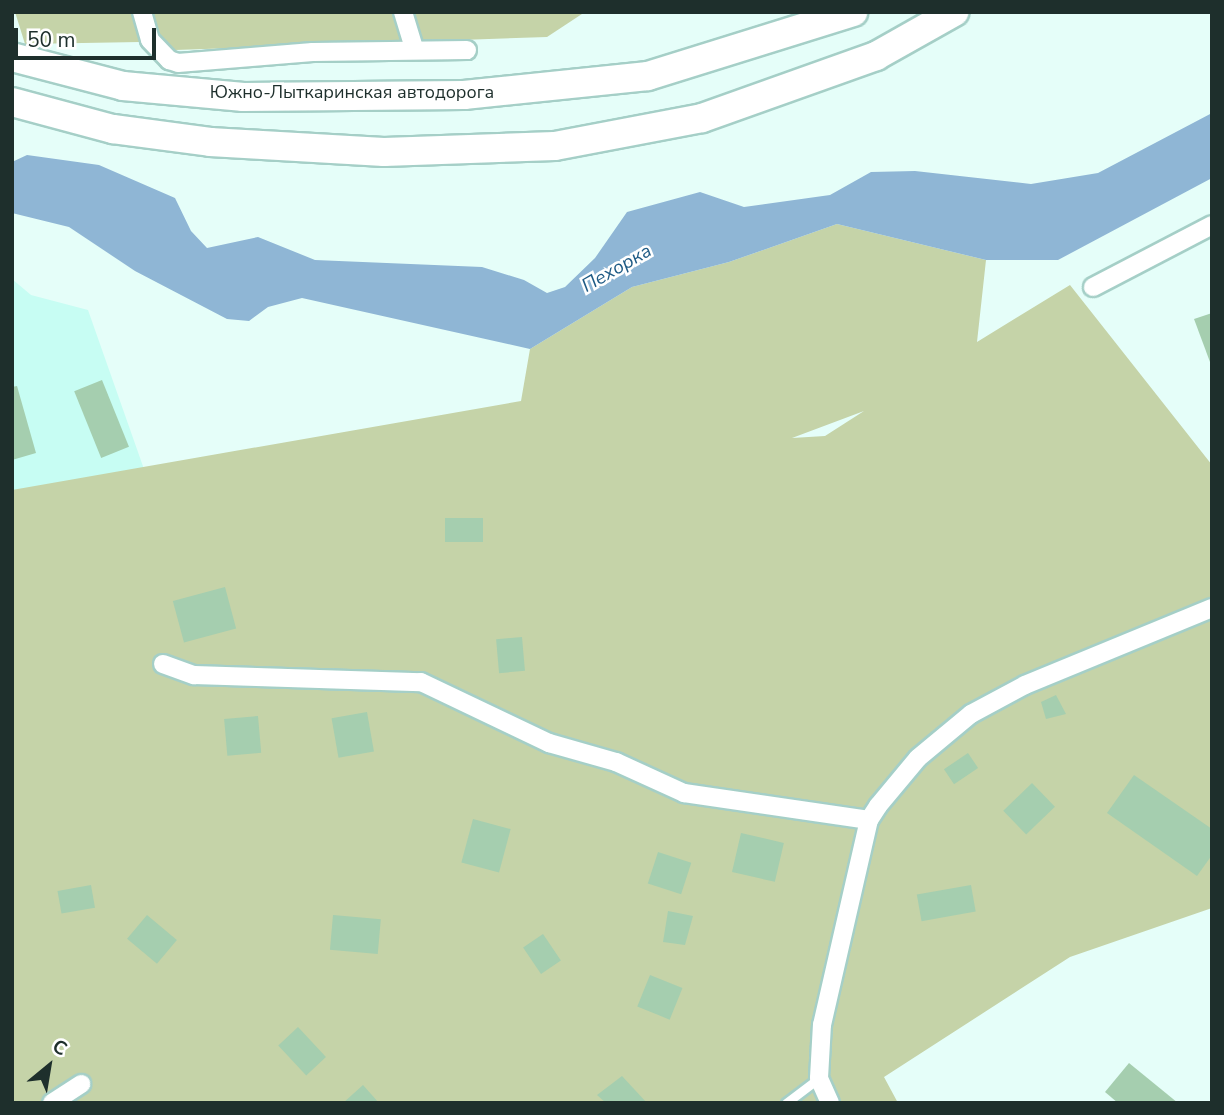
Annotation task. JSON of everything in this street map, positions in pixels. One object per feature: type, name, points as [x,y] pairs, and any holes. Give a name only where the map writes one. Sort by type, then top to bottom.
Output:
[{"type":"main road","name":"Южно-Лыткаринская автодорога","points":[[12,57],[123,86],[243,97],[464,96],[648,76],[853,12]]},
{"type":"main road","points":[[12,102],[113,129],[210,142],[384,152],[555,146],[702,118],[876,55],[954,12]]},
{"type":"street","points":[[142,12],[150,40],[169,60],[178,63],[414,49],[467,50]]},
{"type":"street","points":[[403,12],[414,49]]},
{"type":"street","points":[[1093,287],[1212,225]]},
{"type":"street","points":[[830,1103],[819,1078],[830,977],[869,820],[918,758],[971,714],[1025,685],[1212,608]]},
{"type":"street","points":[[163,664],[194,675],[421,682],[549,743],[616,762],[684,793],[869,820]]},
{"type":"street","points":[[52,1103],[81,1084]]},
{"type":"lane","points":[[786,1103],[819,1078]]},
{"type":"shaded area","points":[[15,12],[585,12],[547,37],[175,50],[140,42],[25,44]]},
{"type":"shaded area","points":[[837,224],[986,260],[977,342],[1070,285],[1212,465],[1212,908],[1070,957],[884,1077],[898,1103],[12,1103],[12,490],[521,401],[530,349],[632,287],[729,262]],"holes":[[[864,411],[825,436],[792,438]]]},
{"type":"shaded area","points":[[12,279],[31,295],[88,310],[145,472],[12,495]]},
{"type":"water","name":"Пехорка","points":[[1212,113],[1212,178],[1058,260],[986,260],[837,224],[729,262],[632,287],[530,349],[302,298],[268,307],[249,321],[227,319],[135,271],[69,227],[12,213],[12,162],[27,155],[99,165],[175,198],[191,231],[207,248],[258,237],[315,260],[482,267],[524,280],[547,293],[565,287],[595,258],[627,212],[700,192],[744,207],[830,195],[871,172],[915,171],[1031,184],[1098,173]]},
{"type":"building","points":[[1212,313],[1212,362],[1210,362],[1194,319]]},
{"type":"building","points":[[102,380],[129,447],[101,458],[74,391]]},
{"type":"building","points":[[17,386],[36,453],[12,460],[12,387]]},
{"type":"building","points":[[445,518],[483,518],[483,542],[445,542]]},
{"type":"building","points":[[225,587],[236,629],[184,643],[173,601]]},
{"type":"building","points":[[522,637],[525,671],[499,673],[496,639]]},
{"type":"building","points":[[1056,695],[1066,714],[1046,719],[1041,702]]},
{"type":"building","points":[[367,712],[374,751],[338,758],[332,718]]},
{"type":"building","points":[[258,716],[261,753],[227,756],[224,719]]},
{"type":"building","points":[[968,753],[978,768],[954,784],[944,769]]},
{"type":"building","points":[[1134,775],[1212,829],[1212,855],[1197,876],[1107,813]]},
{"type":"building","points":[[1032,783],[1055,807],[1026,835],[1003,811]]},
{"type":"building","points":[[473,819],[511,829],[499,873],[461,862]]},
{"type":"building","points":[[741,833],[784,843],[775,882],[732,872]]},
{"type":"building","points":[[658,852],[691,863],[681,894],[648,883]]},
{"type":"building","points":[[91,885],[95,908],[62,914],[58,891]]},
{"type":"building","points":[[971,885],[976,912],[922,921],[917,895]]},
{"type":"building","points":[[668,911],[693,916],[685,945],[663,942]]},
{"type":"building","points":[[147,915],[177,940],[157,964],[127,939]]},
{"type":"building","points":[[333,915],[381,919],[378,954],[330,950]]},
{"type":"building","points":[[543,934],[561,961],[541,974],[523,947]]},
{"type":"building","points":[[650,975],[682,988],[670,1020],[637,1007]]},
{"type":"building","points":[[298,1027],[326,1057],[306,1075],[278,1045]]},
{"type":"building","points":[[1129,1063],[1178,1103],[1118,1103],[1105,1092]]},
{"type":"building","points":[[622,1076],[647,1103],[606,1103],[597,1095]]},
{"type":"building","points":[[363,1085],[379,1103],[343,1103]]}]
